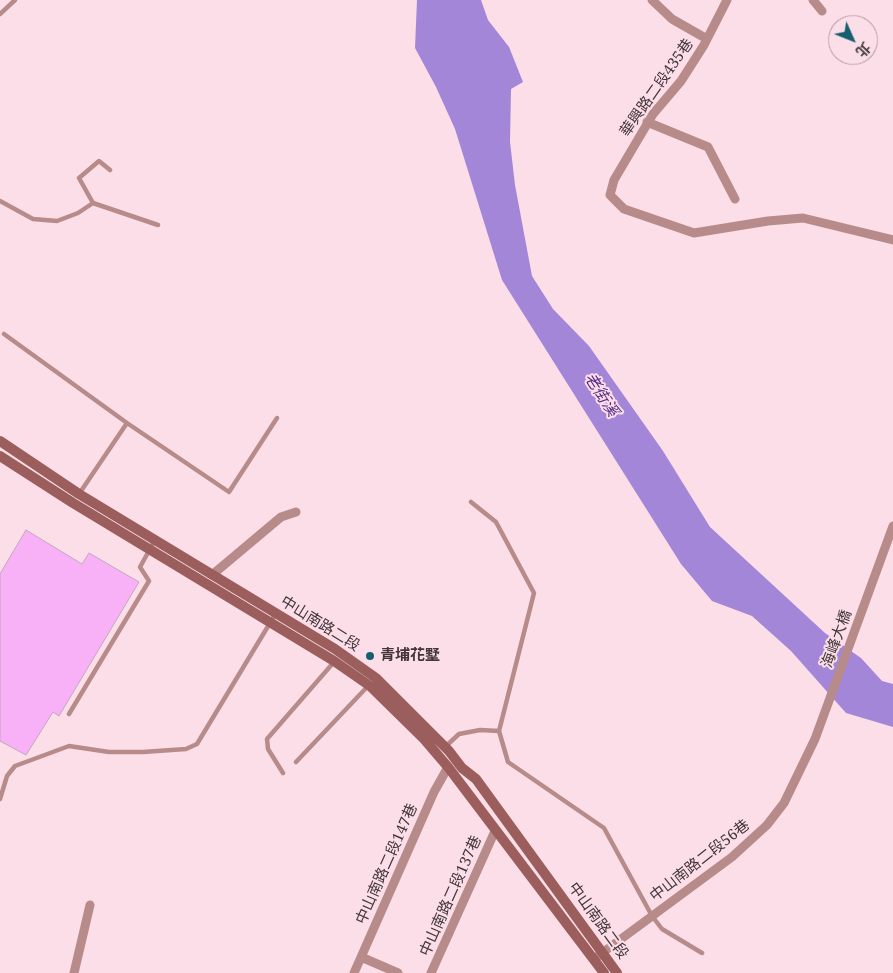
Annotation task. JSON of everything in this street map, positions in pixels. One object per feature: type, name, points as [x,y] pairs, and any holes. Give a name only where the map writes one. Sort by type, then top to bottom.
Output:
[{"type":"main road","name":"中山南路二段","points":[[0,441],[270,623],[372,682],[448,767],[495,831],[601,957],[617,973]]},
{"type":"main road","name":"中山南路二段","points":[[0,456],[152,545],[212,575],[276,613],[372,682],[445,747],[462,768],[476,779],[601,957],[603,972]]},
{"type":"street","points":[[652,0],[672,19],[707,39]]},
{"type":"street","name":"華興路二段435巷","points":[[727,0],[707,39],[681,81],[648,122],[614,180],[610,195],[624,209],[694,233],[768,220],[803,218],[893,240]]},
{"type":"street","points":[[813,0],[822,11]]},
{"type":"street","points":[[648,122],[708,147],[735,199]]},
{"type":"street","points":[[212,575],[281,517],[296,512]]},
{"type":"street","name":"海峰大橋","points":[[815,739],[893,526]]},
{"type":"street","name":"中山南路二段56巷","points":[[601,957],[652,916],[732,857],[767,825],[784,803],[815,739]]},
{"type":"street","name":"中山南路二段147巷","points":[[354,973],[434,792],[448,767]]},
{"type":"street","name":"中山南路二段137巷","points":[[431,973],[495,831]]},
{"type":"street","points":[[74,973],[90,905]]},
{"type":"street","points":[[362,957],[398,973]]},
{"type":"lane","points":[[0,14],[15,0]]},
{"type":"lane","points":[[110,170],[99,161],[79,178],[92,203],[158,224]]},
{"type":"lane","points":[[0,201],[33,219],[57,221],[78,213],[92,203]]},
{"type":"lane","points":[[4,334],[127,423],[229,492],[277,418]]},
{"type":"lane","points":[[79,494],[127,423]]},
{"type":"lane","points":[[471,502],[496,522],[534,593],[500,731],[508,762],[604,828],[652,916],[662,928],[702,953]]},
{"type":"lane","points":[[69,714],[149,581],[140,567],[152,545]]},
{"type":"lane","points":[[0,799],[7,776],[15,766],[69,746],[109,752],[143,752],[186,749],[197,744],[276,613]]},
{"type":"lane","points":[[283,772],[268,749],[268,738],[334,661]]},
{"type":"lane","points":[[296,762],[372,682]]},
{"type":"lane","points":[[445,747],[459,734],[480,730],[500,731]]},
{"type":"water","name":"老街溪","points":[[417,0],[481,0],[488,20],[509,47],[523,82],[511,89],[510,142],[515,185],[532,276],[553,309],[589,346],[663,451],[710,527],[825,633],[861,658],[882,681],[893,684],[893,727],[846,713],[791,651],[752,616],[712,601],[681,564],[502,280],[455,129],[436,87],[415,48]]},
{"type":"building","points":[[26,530],[82,564],[89,553],[139,582],[59,716],[53,712],[26,755],[0,741],[0,574]]},
{"type":"place","name":"青埔花墅","points":[[370,656]]}]
